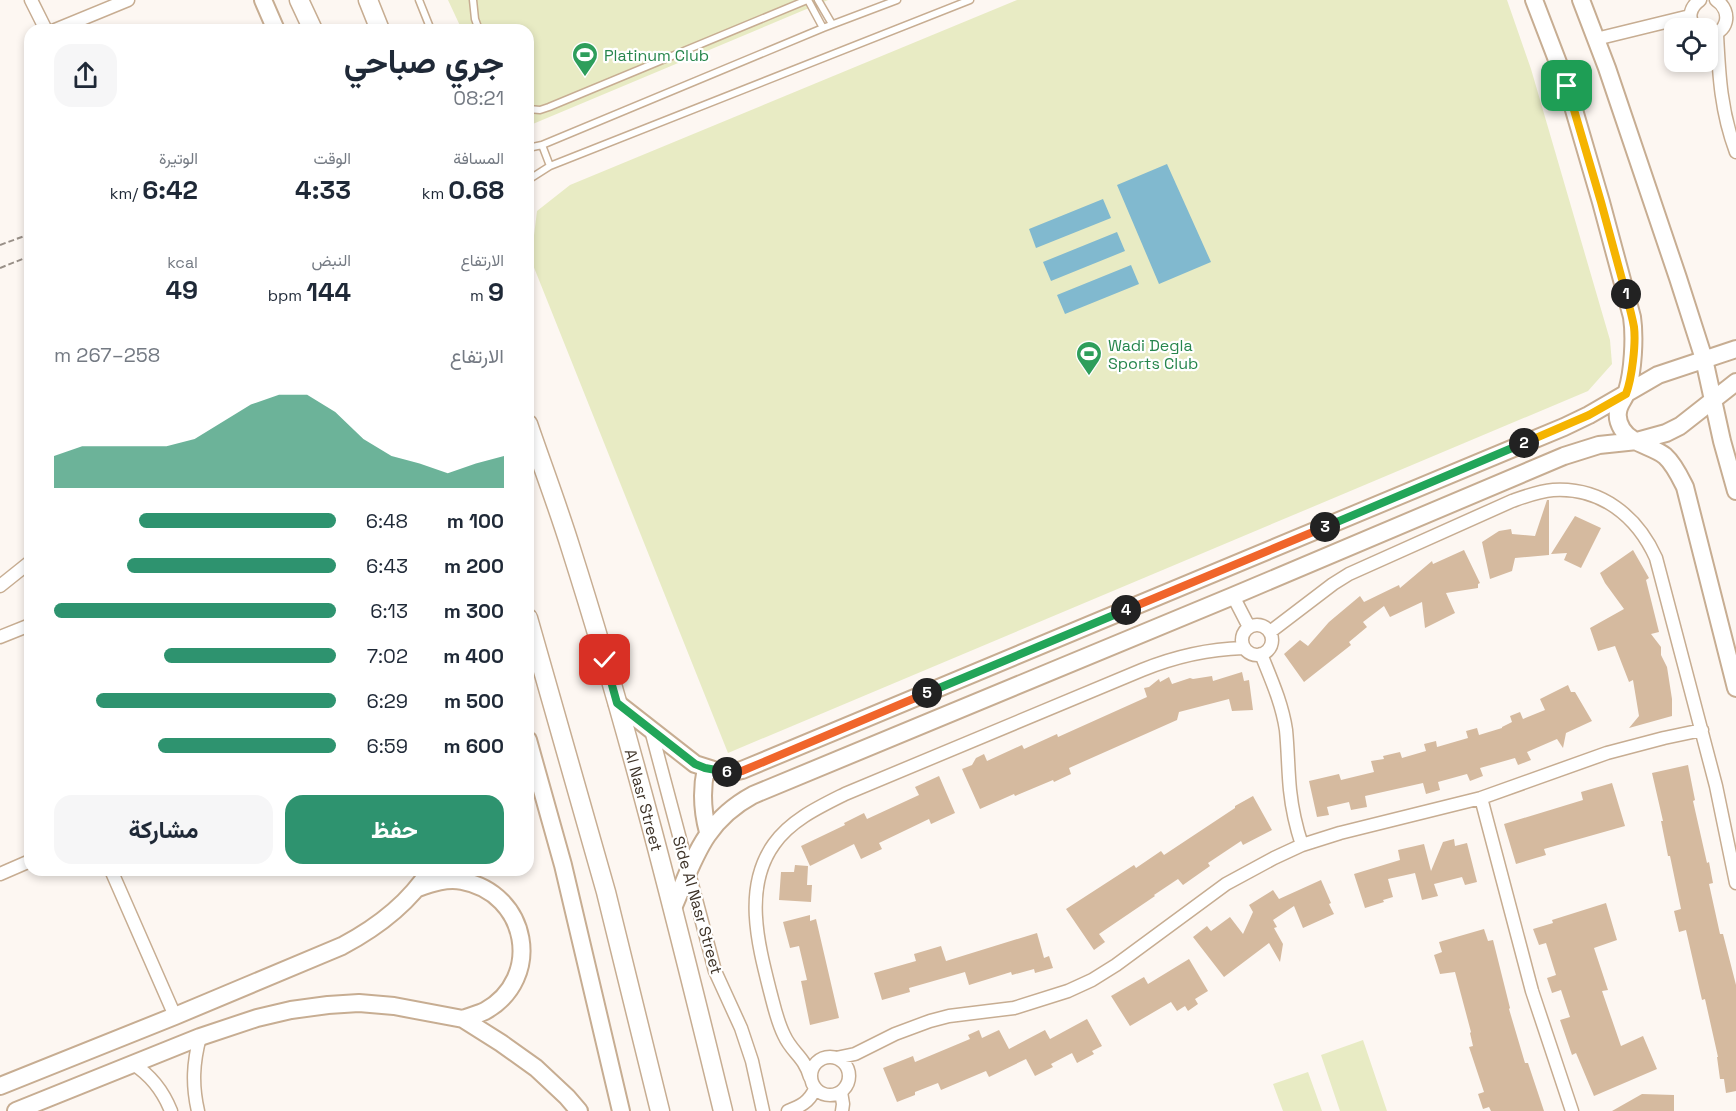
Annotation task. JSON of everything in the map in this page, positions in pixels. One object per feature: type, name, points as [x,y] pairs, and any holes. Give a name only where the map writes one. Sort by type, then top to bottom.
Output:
[{"type":"main road","points":[[299,0],[309,24]]},
{"type":"main road","points":[[368,0],[378,24]]},
{"type":"main road","name":"Al Nasr Street","points":[[534,442],[570,547],[617,703],[674,909],[723,1111]]},
{"type":"main road","points":[[534,639],[606,892],[660,1111]]},
{"type":"street","points":[[31,0],[43,24]]},
{"type":"street","points":[[70,24],[128,0]]},
{"type":"street","points":[[263,0],[273,24]]},
{"type":"street","points":[[1534,0],[1567,86],[1632,317],[1634,336],[1631,374],[1626,394],[1618,407],[1618,421],[1625,433],[1665,456],[1685,487],[1736,688]]},
{"type":"street","points":[[1581,0],[1704,359],[1722,441],[1736,491]]},
{"type":"street","points":[[1596,39],[1690,16],[1695,4],[1700,0]]},
{"type":"street","points":[[1716,0],[1731,8],[1726,23],[1718,29]]},
{"type":"street","points":[[1718,72],[1722,105],[1736,152]]},
{"type":"street","points":[[617,703],[686,757],[705,768],[729,773],[742,771],[1563,427],[1658,375],[1736,350]]},
{"type":"street","points":[[674,909],[708,832],[728,810],[753,795],[1564,456],[1599,445],[1636,441],[1666,433],[1680,426],[1736,382]]},
{"type":"street","points":[[1270,632],[1349,574],[1498,507],[1533,494],[1553,490],[1587,494],[1603,500],[1639,527],[1656,558],[1716,786],[1736,883]]},
{"type":"street","points":[[0,586],[24,567]]},
{"type":"street","points":[[1233,596],[1249,627]]},
{"type":"street","points":[[1258,624],[1270,632],[1271,645],[1265,652],[1251,654],[1244,648],[1241,638],[1249,627],[1258,624]]},
{"type":"street","points":[[0,637],[24,627]]},
{"type":"street","points":[[836,1058],[842,1061],[848,1072],[849,1080],[841,1092],[830,1096],[819,1092],[812,1083],[805,1063],[788,1043],[779,1022],[761,956],[756,922],[759,878],[766,858],[785,832],[798,820],[845,794],[1142,670],[1165,661],[1212,650],[1244,648]]},
{"type":"street","points":[[1261,654],[1283,716],[1290,793],[1302,845]]},
{"type":"street","name":"Side Al Nasr Street","points":[[651,730],[715,971],[741,1028],[752,1061],[763,1111]]},
{"type":"street","points":[[788,1111],[807,1101],[812,1083],[811,1071],[818,1061],[824,1058],[848,1056],[930,1021],[949,1016],[1014,1008],[1068,991],[1116,965],[1226,884],[1302,845],[1340,833],[1481,798],[1607,753],[1702,730]]},
{"type":"street","points":[[534,762],[562,865],[621,1111]]},
{"type":"street","points":[[705,768],[702,807],[708,832]]},
{"type":"street","points":[[1481,798],[1532,991],[1572,1111]]},
{"type":"street","points":[[0,874],[24,864]]},
{"type":"street","points":[[114,876],[175,1016]]},
{"type":"street","points":[[0,1086],[342,946],[381,921],[418,888],[426,876]]},
{"type":"street","points":[[418,888],[450,880],[461,880],[482,886],[500,899],[514,916],[521,937],[522,959],[515,980],[502,998],[484,1011],[464,1018]]},
{"type":"street","points":[[16,1111],[200,1037],[257,1018],[291,1010],[359,1004],[394,1006],[464,1018],[536,1068],[579,1111]]},
{"type":"street","points":[[198,1111],[193,1076],[200,1037]]},
{"type":"street","points":[[848,1072],[862,1050]]},
{"type":"street","points":[[798,1055],[818,1061]]},
{"type":"street","points":[[134,1064],[144,1071],[161,1090],[171,1111]]},
{"type":"street","points":[[841,1092],[842,1111]]},
{"type":"lane","points":[[421,0],[429,24]]},
{"type":"lane","points":[[473,0],[477,24]]},
{"type":"lane","points":[[534,110],[549,107],[807,0],[823,28]]},
{"type":"lane","points":[[818,0],[832,24]]},
{"type":"lane","points":[[534,147],[832,24],[897,0]]},
{"type":"lane","points":[[534,176],[550,166],[970,0]]},
{"type":"lane","points":[[542,145],[550,166]]},
{"type":"path","points":[[0,245],[24,236]]},
{"type":"path","points":[[0,268],[24,258]]},
{"type":"green space","name":"Platinum Club","points":[[448,0],[828,0],[534,123],[534,24],[459,24]]},
{"type":"green space","name":"Wadi Degla Sports Club","points":[[1017,0],[1507,0],[1531,69],[1610,340],[1612,364],[1588,391],[728,753],[534,268],[537,211],[570,185]]},
{"type":"green space","points":[[1363,1040],[1387,1111],[1340,1111],[1321,1055]]},
{"type":"green space","points":[[1308,1072],[1322,1111],[1283,1111],[1273,1084]]},
{"type":"water","points":[[1167,164],[1211,262],[1159,284],[1117,185]]},
{"type":"water","points":[[1103,199],[1111,218],[1036,248],[1029,229]]},
{"type":"water","points":[[1117,232],[1125,251],[1051,281],[1043,262]]},
{"type":"water","points":[[1131,265],[1139,284],[1065,314],[1057,295]]},
{"type":"building","points":[[1547,500],[1549,500],[1549,555],[1515,558],[1512,571],[1490,579],[1482,542],[1499,531],[1511,529],[1512,534],[1535,536]]},
{"type":"building","points":[[1575,516],[1601,528],[1581,568],[1564,560],[1567,553],[1551,554]]},
{"type":"building","points":[[1464,550],[1480,583],[1478,588],[1446,593],[1455,613],[1425,628],[1422,602],[1390,617],[1384,606],[1363,622],[1367,627],[1349,642],[1351,645],[1304,682],[1284,654],[1300,640],[1308,646],[1329,622],[1360,596],[1364,602],[1399,585],[1400,588],[1432,561],[1433,564]]},
{"type":"building","points":[[1633,550],[1649,578],[1646,580],[1659,632],[1651,634],[1661,647],[1661,655],[1667,667],[1672,716],[1629,728],[1639,716],[1633,680],[1629,682],[1615,646],[1598,651],[1590,628],[1624,609],[1600,573]]},
{"type":"building","points":[[1242,672],[1244,681],[1249,680],[1253,710],[1232,711],[1229,699],[1179,712],[1177,720],[1069,768],[1071,774],[980,809],[962,769],[972,765],[976,758],[984,754],[987,761],[1022,745],[1024,749],[1057,734],[1058,737],[1147,697],[1144,688],[1159,679],[1160,682],[1169,677],[1172,684],[1190,678],[1212,676],[1213,681]]},
{"type":"building","points":[[1568,685],[1571,692],[1575,692],[1592,721],[1566,733],[1563,748],[1557,739],[1527,752],[1531,760],[1518,765],[1515,758],[1480,768],[1483,776],[1470,781],[1467,774],[1438,782],[1440,790],[1426,794],[1423,783],[1365,796],[1367,807],[1351,810],[1349,802],[1327,807],[1329,815],[1317,817],[1309,781],[1339,774],[1341,780],[1374,772],[1371,761],[1384,759],[1383,756],[1400,752],[1402,758],[1426,751],[1424,744],[1436,741],[1437,747],[1468,738],[1466,731],[1477,728],[1479,735],[1502,728],[1512,722],[1510,716],[1520,712],[1523,719],[1545,710],[1540,699]]},
{"type":"building","points":[[1688,765],[1695,800],[1693,801],[1713,883],[1709,884],[1720,934],[1723,934],[1736,985],[1736,1091],[1726,1093],[1724,1079],[1720,1079],[1718,1057],[1705,999],[1702,1000],[1686,930],[1679,932],[1674,911],[1681,909],[1652,773]]},
{"type":"building","points":[[939,776],[955,813],[931,824],[929,819],[879,843],[882,849],[861,859],[854,844],[810,866],[801,846],[845,825],[844,823],[864,813],[867,819],[919,795],[915,787]]},
{"type":"building","points":[[1612,783],[1625,826],[1544,849],[1546,855],[1516,864],[1504,824],[1583,800],[1581,792]]},
{"type":"building","points":[[1253,796],[1272,830],[1243,845],[1241,841],[1208,863],[1210,866],[1183,885],[1178,879],[1154,895],[1099,934],[1105,942],[1094,950],[1066,909],[1134,865],[1136,868],[1161,851],[1164,855]]},
{"type":"building","points":[[1454,839],[1455,846],[1467,843],[1477,882],[1465,885],[1462,877],[1434,884],[1438,896],[1422,900],[1415,873],[1388,879],[1393,897],[1365,908],[1354,874],[1400,860],[1398,850],[1424,844],[1431,871],[1443,842]]},
{"type":"building","points":[[795,865],[808,866],[807,885],[812,885],[811,902],[779,900],[781,872],[794,872]]},
{"type":"building","points":[[1321,880],[1334,914],[1303,928],[1294,906],[1273,920],[1277,927],[1274,928],[1283,944],[1280,962],[1269,943],[1224,977],[1193,937],[1207,926],[1211,931],[1230,917],[1243,934],[1253,912],[1249,905],[1273,890],[1279,899]]},
{"type":"building","points":[[1606,903],[1617,940],[1594,948],[1608,990],[1602,991],[1621,1046],[1643,1036],[1657,1069],[1594,1096],[1576,1053],[1572,1055],[1560,1020],[1570,1017],[1561,990],[1552,993],[1547,978],[1556,975],[1546,943],[1539,945],[1533,929],[1553,923],[1552,920]]},
{"type":"building","points":[[810,915],[810,921],[816,919],[839,1018],[810,1025],[801,981],[807,980],[799,946],[790,948],[783,922]]},
{"type":"building","points":[[1484,929],[1488,941],[1493,940],[1509,1009],[1525,1063],[1528,1063],[1544,1111],[1491,1111],[1489,1107],[1483,1109],[1478,1094],[1484,1092],[1469,1047],[1473,1046],[1471,1032],[1455,972],[1440,974],[1434,955],[1442,952],[1439,942]]},
{"type":"building","points":[[1037,933],[1044,958],[1049,956],[1053,968],[1035,973],[1034,969],[1012,975],[1011,972],[969,985],[965,972],[909,988],[910,992],[882,1000],[874,973],[916,961],[914,954],[941,946],[946,961]]},
{"type":"building","points":[[1189,959],[1208,991],[1195,999],[1198,1004],[1188,1011],[1185,1006],[1177,1011],[1171,1002],[1130,1026],[1111,996],[1144,977],[1148,984]]},
{"type":"building","points":[[1087,1019],[1102,1046],[1092,1051],[1094,1054],[1077,1063],[1072,1053],[1051,1064],[1053,1067],[1035,1076],[1026,1059],[989,1077],[986,1071],[941,1090],[938,1083],[897,1102],[883,1068],[913,1056],[915,1062],[970,1039],[968,1035],[979,1030],[982,1038],[999,1030],[1009,1049],[1045,1030],[1050,1039]]},
{"type":"building","points":[[1642,1094],[1674,1095],[1674,1111],[1612,1111]]},
{"type":"place","name":"Platinum Club","points":[[585,78]]},
{"type":"place","name":"Wadi Degla Sports Club","points":[[1089,377]]},
{"type":"route","points":[[605,660],[617,703],[695,764],[729,773],[742,771],[1563,427],[1626,394],[1631,374],[1634,327],[1567,86]]}]
